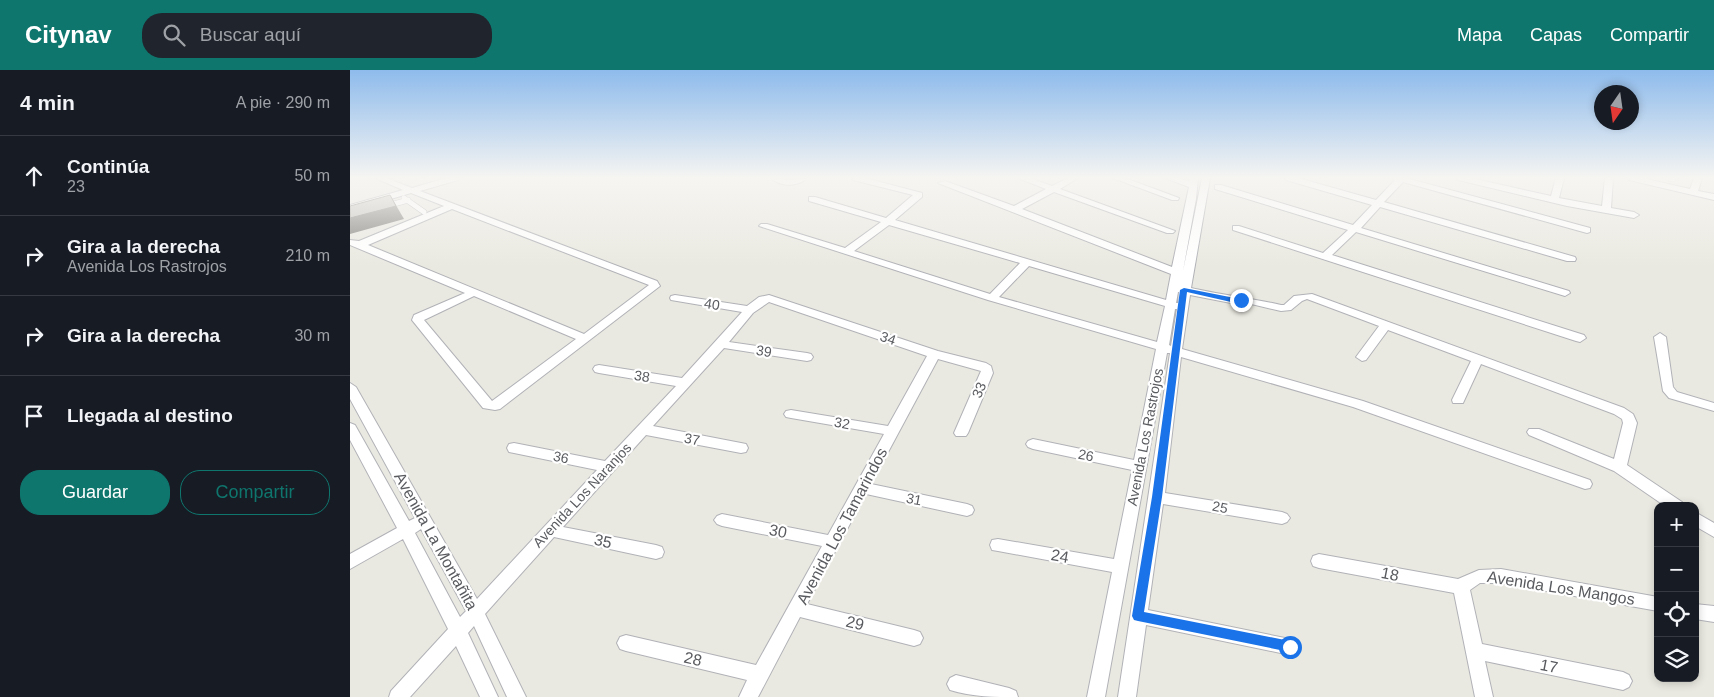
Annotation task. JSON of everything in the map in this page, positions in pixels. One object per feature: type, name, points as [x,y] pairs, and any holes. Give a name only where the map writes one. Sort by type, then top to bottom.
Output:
[{"type":"street","points":[[449,207],[355,244],[586,339]]},
{"type":"street","points":[[455,207],[653,283],[655,286],[495,406],[488,405],[418,320],[418,317],[424,314],[475,292]]},
{"type":"street","points":[[837,207],[1176,306]]},
{"type":"street","points":[[846,252],[905,207]]},
{"type":"street","points":[[1010,207],[1181,274]]},
{"type":"street","points":[[1105,207],[1170,231]]},
{"type":"street","name":"Avenida Los Rastrojos","points":[[1096,697],[1162,346],[1176,306],[1191,207]]},
{"type":"street","name":"Avenida Los Rastrojos","points":[[1181,274],[1198,207]]},
{"type":"street","points":[[1286,207],[1565,293]]},
{"type":"street","points":[[1325,256],[1374,207]]},
{"type":"street","points":[[1389,207],[1572,259]]},
{"type":"street","points":[[1505,207],[1587,230]]},
{"type":"street","points":[[1592,207],[1634,216]]},
{"type":"street","points":[[764,226],[992,298],[1177,350],[1358,404],[1585,484]]},
{"type":"street","points":[[1236,228],[1580,338]]},
{"type":"street","points":[[992,298],[1027,262]]},
{"type":"street","points":[[1179,289],[1231,300],[1247,300],[1281,308],[1287,308],[1298,298],[1308,296],[1619,411],[1628,417],[1630,423],[1619,467]]},
{"type":"street","name":"40","points":[[675,298],[750,310]]},
{"type":"street","name":"Avenida Los Naranjos","points":[[398,697],[750,310],[763,298],[769,298]]},
{"type":"street","name":"34","points":[[769,298],[934,354]]},
{"type":"street","name":"Avenida Los Rastrojos","points":[[1127,697],[1177,350],[1176,306]]},
{"type":"street","points":[[1362,357],[1386,324]]},
{"type":"street","points":[[1660,337],[1668,388],[1674,395],[1684,400],[1714,407]]},
{"type":"street","name":"39","points":[[721,344],[807,357]]},
{"type":"street","name":"Avenida Los Tamarindos","points":[[748,697],[934,354]]},
{"type":"street","name":"33","points":[[934,354],[987,369],[987,373],[961,433]]},
{"type":"street","points":[[1458,400],[1478,358]]},
{"type":"street","name":"38","points":[[599,368],[685,383]]},
{"type":"street","name":"Avenida La Montañita","points":[[350,387],[476,612],[518,697]]},
{"type":"street","name":"32","points":[[791,414],[893,431]]},
{"type":"street","name":"Avenida La Montañita","points":[[350,428],[407,530],[460,631],[489,697]]},
{"type":"street","name":"37","points":[[642,429],[741,448]]},
{"type":"street","points":[[1534,432],[1619,467],[1671,502]]},
{"type":"street","name":"26","points":[[1033,444],[1140,466]]},
{"type":"street","name":"36","points":[[514,448],[608,467]]},
{"type":"street","name":"31","points":[[862,488],[967,510]]},
{"type":"street","name":"25","points":[[1157,497],[1282,518]]},
{"type":"street","points":[[350,562],[424,520]]},
{"type":"street","name":"30","points":[[722,520],[833,542]]},
{"type":"street","points":[[1699,521],[1714,531]]},
{"type":"street","name":"35","points":[[550,530],[656,552]]},
{"type":"street","name":"24","points":[[998,545],[1121,567]]},
{"type":"street","name":"18","points":[[1319,560],[1461,587]]},
{"type":"street","name":"Avenida Los Mangos","points":[[1461,587],[1470,579],[1484,574],[1654,603]]},
{"type":"street","points":[[1461,587],[1484,697]]},
{"type":"street","name":"29","points":[[796,609],[914,638]]},
{"type":"street","points":[[1699,612],[1714,614]]},
{"type":"street","points":[[1138,616],[1290,647]]},
{"type":"street","name":"28","points":[[626,643],[761,675]]},
{"type":"street","name":"17","points":[[1475,651],[1623,681]]},
{"type":"street","points":[[956,684],[1009,697]]},
{"type":"lane","points":[[418,207],[424,212]]},
{"type":"building","points":[[350,207],[391,207],[350,218]]},
{"type":"route","points":[[1241,300],[1231,300],[1184,290],[1157,497],[1138,616],[1290,647]]}]
